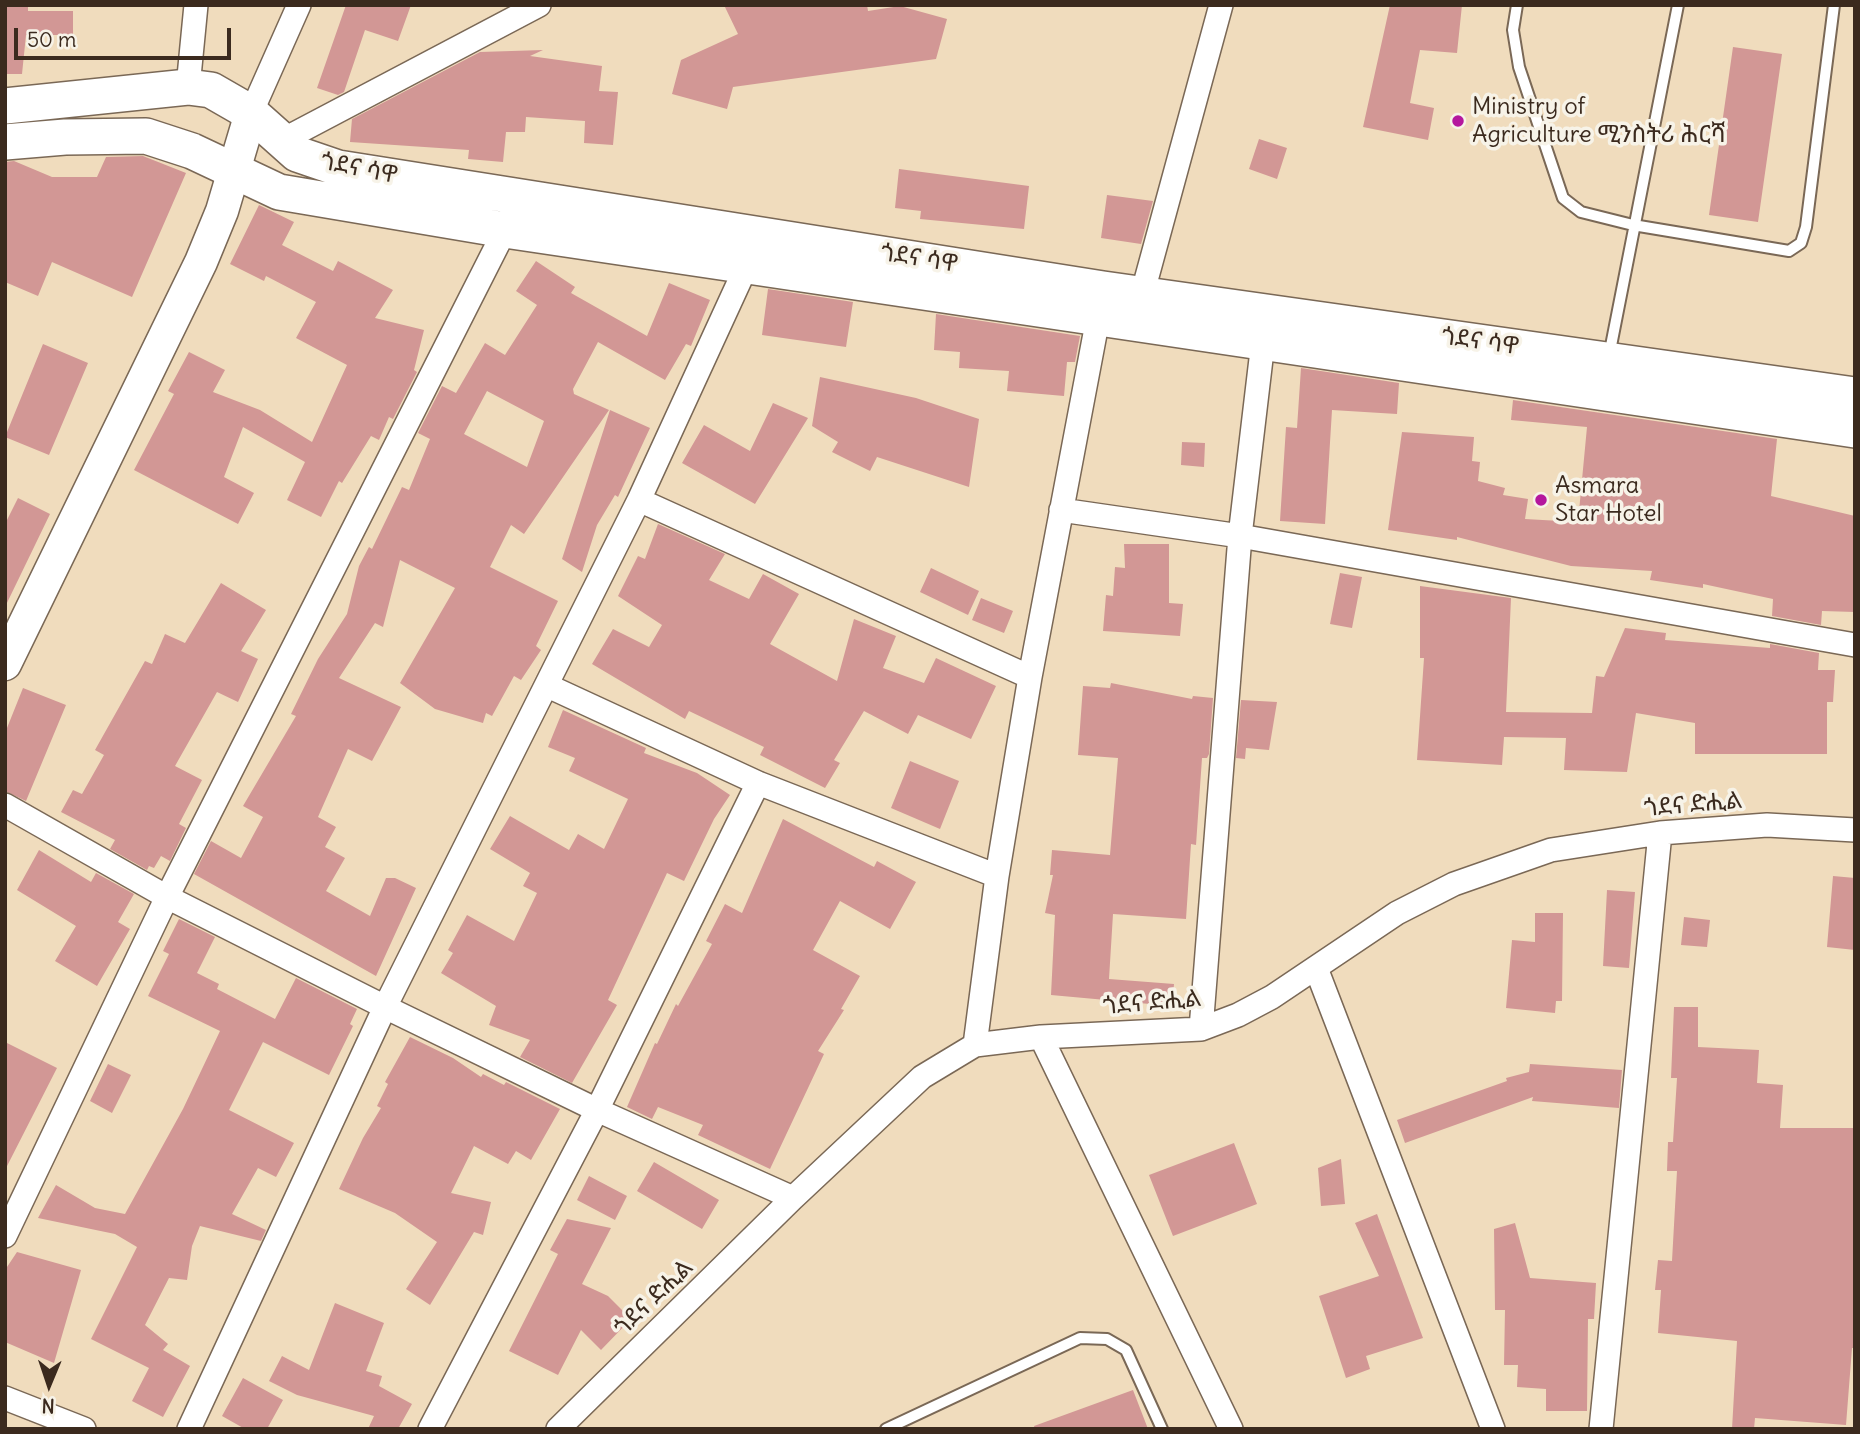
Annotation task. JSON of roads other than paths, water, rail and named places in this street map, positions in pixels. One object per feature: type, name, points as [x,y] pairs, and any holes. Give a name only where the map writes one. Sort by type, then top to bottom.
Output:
[{"type":"main road","name":"ጎደና ሳዋ","points":[[5,106],[188,87],[211,90],[251,113],[297,154],[338,168],[760,234],[1139,309],[1606,376],[1855,430]]},
{"type":"main road","points":[[5,664],[201,262],[222,211],[251,113]]},
{"type":"main road","name":"ጎደና ሳዋ","points":[[5,142],[65,136],[146,136],[192,151],[279,192],[505,230],[1098,318],[1139,309],[1264,342],[1606,376],[1855,395]]},
{"type":"street","points":[[188,87],[196,5]]},
{"type":"street","points":[[251,113],[299,5]]},
{"type":"street","points":[[281,141],[539,5]]},
{"type":"street","points":[[1139,309],[1221,5]]},
{"type":"street","points":[[5,1236],[167,897],[505,230],[519,195]]},
{"type":"street","points":[[189,1429],[385,1007],[639,500],[760,234]]},
{"type":"street","points":[[975,1045],[998,876],[1030,677],[1098,318]]},
{"type":"street","points":[[1201,1028],[1240,536],[1264,342]]},
{"type":"street","points":[[639,500],[1030,677]]},
{"type":"street","points":[[1061,510],[1240,536],[1855,645]]},
{"type":"street","points":[[548,686],[758,783],[998,876]]},
{"type":"street","points":[[430,1429],[597,1110],[758,783]]},
{"type":"street","points":[[5,806],[167,897],[385,1007],[597,1110],[793,1198]]},
{"type":"street","name":"ጎደና ድሒል","points":[[558,1429],[793,1198],[922,1077],[975,1045],[1041,1037],[1201,1028],[1238,1016],[1316,968],[1397,913],[1454,884],[1551,850],[1660,833],[1767,825],[1855,830]]},
{"type":"street","points":[[1601,1429],[1660,833]]},
{"type":"street","points":[[1316,968],[1493,1429]]},
{"type":"street","points":[[1041,1037],[1231,1429]]},
{"type":"street","points":[[5,1398],[84,1429]]},
{"type":"lane","points":[[1517,5],[1513,30],[1519,66],[1563,198],[1581,212],[1633,225],[1789,251],[1801,243],[1806,227],[1834,5]]},
{"type":"lane","points":[[1606,376],[1633,225],[1678,5]]},
{"type":"lane","points":[[886,1429],[1080,1338],[1107,1339],[1126,1350],[1162,1429]]},
{"type":"place","name":"Ministry of Agriculture ሚንስትሪ ሕርሻ","points":[[1458,121]]},
{"type":"place","name":"Asmara Star Hotel","points":[[1541,500]]}]
